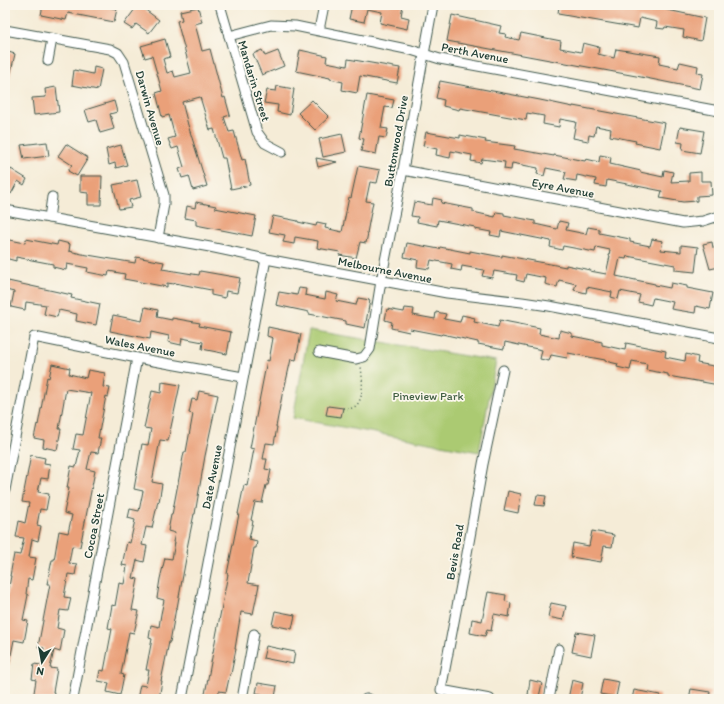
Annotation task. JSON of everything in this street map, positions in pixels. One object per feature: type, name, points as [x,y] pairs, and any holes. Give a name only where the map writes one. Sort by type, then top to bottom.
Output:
[{"type":"street","name":"Mandarin Street","points":[[220,5],[257,132],[265,143],[282,152]]},
{"type":"street","points":[[319,30],[324,5]]},
{"type":"street","name":"Buttonwood Drive","points":[[360,358],[364,357],[370,349],[433,5]]},
{"type":"street","name":"Perth Avenue","points":[[228,36],[271,25],[295,26],[411,50],[440,59],[719,111]]},
{"type":"street","name":"Darwin Avenue","points":[[5,30],[110,49],[118,53],[124,62],[164,195],[164,204],[158,238]]},
{"type":"street","points":[[48,60],[52,38]]},
{"type":"street","name":"Eyre Avenue","points":[[403,170],[683,223],[703,221],[719,216]]},
{"type":"street","points":[[49,218],[52,197]]},
{"type":"street","name":"Melbourne Avenue","points":[[5,210],[210,247],[447,293],[549,306],[719,338]]},
{"type":"street","name":"Date Avenue","points":[[182,699],[266,259]]},
{"type":"street","name":"Wales Avenue","points":[[5,490],[34,337],[137,358],[243,377]]},
{"type":"street","points":[[319,352],[356,359],[360,358]]},
{"type":"street","name":"Cocoa Street","points":[[73,699],[137,358]]},
{"type":"street","name":"Bevis Road","points":[[490,699],[441,690],[466,559],[482,464],[503,370]]},
{"type":"street","points":[[242,699],[254,634]]},
{"type":"street","points":[[549,699],[559,649]]},
{"type":"path","points":[[343,408],[352,408],[358,404],[361,398],[362,380],[360,358]]},
{"type":"green space","name":"Pineview Park","points":[[309,330],[496,361],[479,452],[293,418]]},
{"type":"building","points":[[43,5],[98,5],[117,9],[114,22],[68,13],[66,20],[41,15]]},
{"type":"building","points":[[138,5],[159,20],[149,33],[136,24],[132,29],[124,24]]},
{"type":"building","points":[[352,5],[403,5],[401,16],[409,18],[407,29],[380,23],[382,12],[367,9],[364,22],[349,19]]},
{"type":"building","points":[[559,5],[631,5],[649,8],[649,6],[705,18],[701,41],[683,37],[684,30],[665,27],[664,29],[656,28],[657,22],[640,18],[638,28],[558,14]]},
{"type":"building","points":[[198,7],[202,22],[195,24],[202,51],[210,49],[223,98],[225,97],[230,115],[224,117],[229,132],[234,131],[242,160],[245,159],[250,185],[231,189],[225,158],[222,158],[214,129],[210,130],[200,97],[182,102],[207,186],[193,190],[189,176],[182,178],[179,169],[184,167],[178,147],[172,149],[168,139],[175,137],[169,115],[162,117],[156,93],[162,91],[152,56],[145,58],[141,46],[165,39],[170,57],[163,59],[167,73],[173,71],[175,77],[191,73],[177,21],[182,20],[180,11]]},
{"type":"building","points":[[452,15],[501,26],[499,33],[506,34],[505,37],[519,40],[521,33],[561,41],[560,48],[581,52],[583,43],[599,47],[598,54],[614,58],[616,49],[660,56],[659,64],[678,68],[680,62],[698,66],[697,73],[703,74],[700,89],[447,41]]},
{"type":"building","points":[[262,50],[265,56],[278,51],[284,66],[262,75],[253,54]]},
{"type":"building","points":[[300,50],[327,56],[326,62],[347,66],[348,59],[400,68],[397,83],[360,76],[357,93],[342,90],[343,82],[296,71]]},
{"type":"building","points":[[5,51],[15,54],[8,84],[5,83]]},
{"type":"building","points":[[94,67],[102,69],[98,90],[72,85],[74,70],[93,74]]},
{"type":"building","points":[[440,81],[665,123],[660,148],[635,143],[636,141],[610,136],[611,129],[596,126],[594,136],[589,135],[588,141],[573,138],[576,122],[560,119],[559,127],[543,124],[544,116],[527,113],[526,120],[460,108],[459,110],[443,106],[444,100],[436,98]]},
{"type":"building","points":[[277,86],[294,89],[290,115],[277,112],[278,105],[264,103],[267,90],[276,91]]},
{"type":"building","points":[[56,87],[59,112],[34,115],[32,98],[46,97],[45,89]]},
{"type":"building","points":[[367,95],[394,100],[392,108],[385,107],[381,128],[388,129],[386,138],[379,137],[376,154],[361,151],[364,139],[359,138]]},
{"type":"building","points":[[312,100],[329,117],[315,130],[298,113]]},
{"type":"building","points":[[114,101],[117,112],[110,114],[114,129],[100,133],[96,120],[89,122],[85,110]]},
{"type":"building","points":[[680,127],[704,131],[700,153],[682,150],[683,143],[677,142]]},
{"type":"building","points":[[426,132],[460,138],[460,135],[486,140],[485,142],[515,146],[514,149],[585,161],[586,159],[599,162],[600,155],[611,157],[610,164],[641,171],[640,172],[663,177],[664,170],[673,172],[671,182],[689,181],[689,173],[701,172],[701,181],[711,181],[712,195],[697,196],[697,201],[683,202],[660,198],[662,191],[607,180],[606,187],[595,185],[596,179],[577,175],[576,181],[564,179],[566,172],[546,168],[544,176],[537,174],[538,168],[512,163],[511,170],[504,169],[505,162],[482,159],[481,163],[471,161],[472,155],[451,151],[450,158],[436,155],[437,149],[423,146]]},
{"type":"building","points":[[342,134],[346,152],[323,157],[319,139]]},
{"type":"building","points":[[47,142],[49,156],[24,159],[21,145]]},
{"type":"building","points":[[66,144],[88,158],[77,176],[68,171],[72,165],[58,156]]},
{"type":"building","points":[[121,145],[127,165],[116,168],[115,163],[109,165],[106,149]]},
{"type":"building","points":[[316,158],[337,162],[318,167]]},
{"type":"building","points":[[358,166],[380,170],[377,183],[370,182],[366,201],[373,202],[368,233],[366,243],[360,242],[356,258],[339,255],[340,252],[317,248],[318,241],[295,237],[294,244],[283,242],[285,235],[269,232],[273,216],[316,226],[317,222],[326,224],[325,228],[342,232],[349,197],[351,198]]},
{"type":"building","points":[[11,169],[27,179],[24,185],[18,181],[11,194],[5,191],[5,181]]},
{"type":"building","points":[[80,176],[102,176],[101,205],[88,205],[88,193],[80,192]]},
{"type":"building","points":[[137,180],[141,197],[129,200],[131,207],[119,209],[113,185]]},
{"type":"building","points":[[433,198],[442,200],[441,203],[473,209],[473,212],[495,217],[496,212],[504,213],[504,215],[535,221],[535,224],[557,229],[559,221],[568,223],[566,230],[586,234],[588,227],[599,229],[599,233],[630,239],[630,242],[650,246],[652,239],[663,241],[661,250],[681,252],[681,245],[698,247],[695,272],[675,270],[675,265],[627,256],[626,259],[620,258],[616,276],[670,288],[671,283],[713,293],[710,309],[696,306],[695,313],[671,309],[673,302],[653,298],[651,305],[638,302],[640,295],[620,291],[618,299],[611,297],[612,292],[587,287],[586,293],[574,290],[576,284],[559,280],[557,287],[545,284],[546,278],[526,274],[524,282],[516,280],[517,275],[494,271],[492,278],[482,276],[484,270],[462,266],[461,271],[451,269],[452,264],[431,260],[429,269],[417,267],[418,260],[404,257],[407,243],[439,249],[440,247],[470,253],[470,251],[502,257],[502,255],[566,267],[566,265],[606,274],[610,250],[596,247],[595,252],[563,246],[562,250],[550,247],[551,241],[501,231],[500,237],[490,235],[491,232],[475,229],[475,227],[438,220],[437,226],[417,222],[418,217],[411,216],[414,202],[432,205]]},
{"type":"building","points":[[196,202],[216,206],[215,208],[256,216],[252,236],[196,225],[196,220],[185,218],[187,206],[195,208]]},
{"type":"building","points":[[5,239],[25,243],[26,239],[57,245],[58,241],[70,244],[69,251],[82,254],[135,263],[136,257],[164,262],[162,269],[199,275],[200,271],[240,278],[237,293],[226,291],[225,298],[211,295],[211,290],[175,283],[167,283],[167,287],[124,279],[125,274],[109,271],[108,276],[87,272],[88,268],[67,264],[66,270],[53,267],[53,264],[16,257],[16,261],[5,258]]},
{"type":"building","points":[[712,242],[713,248],[719,246],[719,267],[710,269],[703,244]]},
{"type":"building","points":[[8,281],[72,295],[71,298],[100,304],[96,325],[76,321],[77,314],[59,310],[57,317],[44,314],[46,305],[26,302],[25,310],[11,307],[14,292],[6,290]]},
{"type":"building","points":[[299,288],[306,289],[305,295],[325,299],[326,292],[338,295],[336,301],[356,305],[358,298],[370,300],[365,328],[346,324],[346,321],[309,314],[309,312],[276,305],[279,292],[297,295]]},
{"type":"building","points":[[145,307],[158,310],[157,317],[200,323],[199,326],[231,332],[227,354],[202,349],[203,342],[182,338],[181,345],[168,342],[169,336],[151,332],[150,339],[110,331],[113,315],[142,321]]},
{"type":"building","points":[[405,308],[414,309],[413,315],[435,319],[436,312],[446,314],[444,319],[460,322],[462,315],[475,318],[474,322],[498,327],[500,320],[540,328],[539,334],[559,338],[560,330],[572,333],[572,336],[602,342],[602,345],[625,350],[626,343],[666,351],[665,357],[685,361],[686,354],[698,357],[697,363],[719,367],[719,385],[668,376],[668,374],[646,370],[647,364],[632,361],[630,370],[617,367],[618,364],[605,360],[568,353],[567,358],[551,355],[549,361],[540,359],[542,350],[505,342],[504,349],[478,344],[478,342],[442,334],[410,329],[409,332],[391,328],[392,322],[385,320],[387,309],[404,312]]},
{"type":"building","points":[[268,327],[301,334],[296,360],[291,359],[283,390],[274,444],[266,443],[263,459],[267,459],[265,469],[271,470],[268,485],[266,485],[262,503],[255,502],[251,520],[253,521],[249,539],[257,541],[256,548],[254,548],[248,583],[259,585],[253,614],[241,612],[236,649],[226,692],[219,691],[218,699],[204,699],[238,514],[244,485],[247,486],[254,449],[250,448],[267,360],[269,361],[273,338],[267,336]]},
{"type":"building","points":[[52,364],[70,368],[69,374],[86,378],[88,370],[105,373],[103,387],[110,388],[108,397],[106,396],[98,438],[101,438],[98,453],[91,452],[87,469],[95,471],[80,547],[72,546],[69,563],[77,564],[75,575],[68,574],[64,597],[71,598],[68,611],[60,610],[57,628],[64,630],[60,652],[54,650],[50,668],[57,669],[53,699],[33,699],[36,680],[32,679],[34,664],[41,665],[44,648],[38,647],[50,584],[47,584],[52,560],[54,560],[59,531],[68,533],[72,515],[64,513],[69,488],[67,488],[71,466],[76,467],[80,450],[73,449],[76,434],[83,435],[91,393],[66,389],[57,450],[43,447],[44,440],[34,438],[37,424],[38,425],[47,377],[49,378]]},
{"type":"building","points":[[162,382],[180,385],[168,441],[160,440],[152,482],[162,484],[159,502],[158,501],[152,528],[146,527],[142,545],[147,546],[144,562],[137,560],[133,578],[138,579],[132,610],[139,611],[134,633],[129,632],[121,674],[124,675],[120,695],[107,692],[109,683],[98,681],[100,670],[104,671],[112,629],[108,628],[112,605],[115,606],[119,583],[124,584],[127,566],[122,565],[127,542],[130,543],[135,520],[128,518],[130,509],[139,511],[143,491],[134,489],[142,444],[148,445],[151,429],[144,428],[152,391],[161,393]]},
{"type":"building","points":[[199,391],[218,395],[186,553],[177,608],[161,681],[159,699],[137,699],[140,685],[146,686],[149,670],[146,670],[152,639],[149,638],[151,625],[159,627],[164,600],[157,598],[160,579],[165,558],[172,559],[175,542],[173,542],[175,533],[168,531],[193,414],[189,413],[192,399],[197,400]]},
{"type":"building","points":[[328,406],[343,408],[341,417],[326,415]]},
{"type":"building","points":[[31,455],[45,458],[44,463],[50,464],[48,479],[41,478],[38,492],[49,494],[46,510],[40,509],[37,525],[41,526],[38,541],[32,539],[29,557],[36,558],[32,580],[28,579],[26,594],[28,595],[23,620],[28,621],[24,642],[14,640],[9,665],[5,665],[5,646],[8,632],[5,632],[5,618],[7,609],[5,609],[5,607],[14,554],[20,555],[24,538],[16,537],[19,521],[25,523],[29,503],[22,502]]},
{"type":"building","points":[[508,491],[521,494],[518,513],[504,510]]},
{"type":"building","points":[[537,495],[546,496],[544,506],[535,505]]},
{"type":"building","points":[[592,531],[614,535],[612,547],[604,546],[601,562],[571,557],[573,543],[589,546]]},
{"type":"building","points":[[488,592],[506,595],[505,601],[511,603],[509,617],[494,614],[491,631],[487,630],[485,636],[470,633],[472,619],[482,621]]},
{"type":"building","points":[[551,603],[566,606],[563,620],[548,617]]},
{"type":"building","points":[[275,611],[295,615],[292,629],[272,625]]},
{"type":"building","points":[[576,632],[595,635],[591,656],[572,652]]},
{"type":"building","points":[[266,646],[295,652],[293,664],[263,658]]},
{"type":"building","points":[[603,679],[619,682],[616,697],[600,694]]},
{"type":"building","points":[[530,680],[542,683],[539,697],[528,695]]},
{"type":"building","points":[[572,680],[583,683],[580,699],[568,699]]},
{"type":"building","points":[[258,683],[277,686],[275,697],[256,693]]},
{"type":"building","points":[[691,689],[710,692],[709,699],[689,699]]},
{"type":"building","points":[[634,690],[660,695],[660,699],[632,699]]}]
